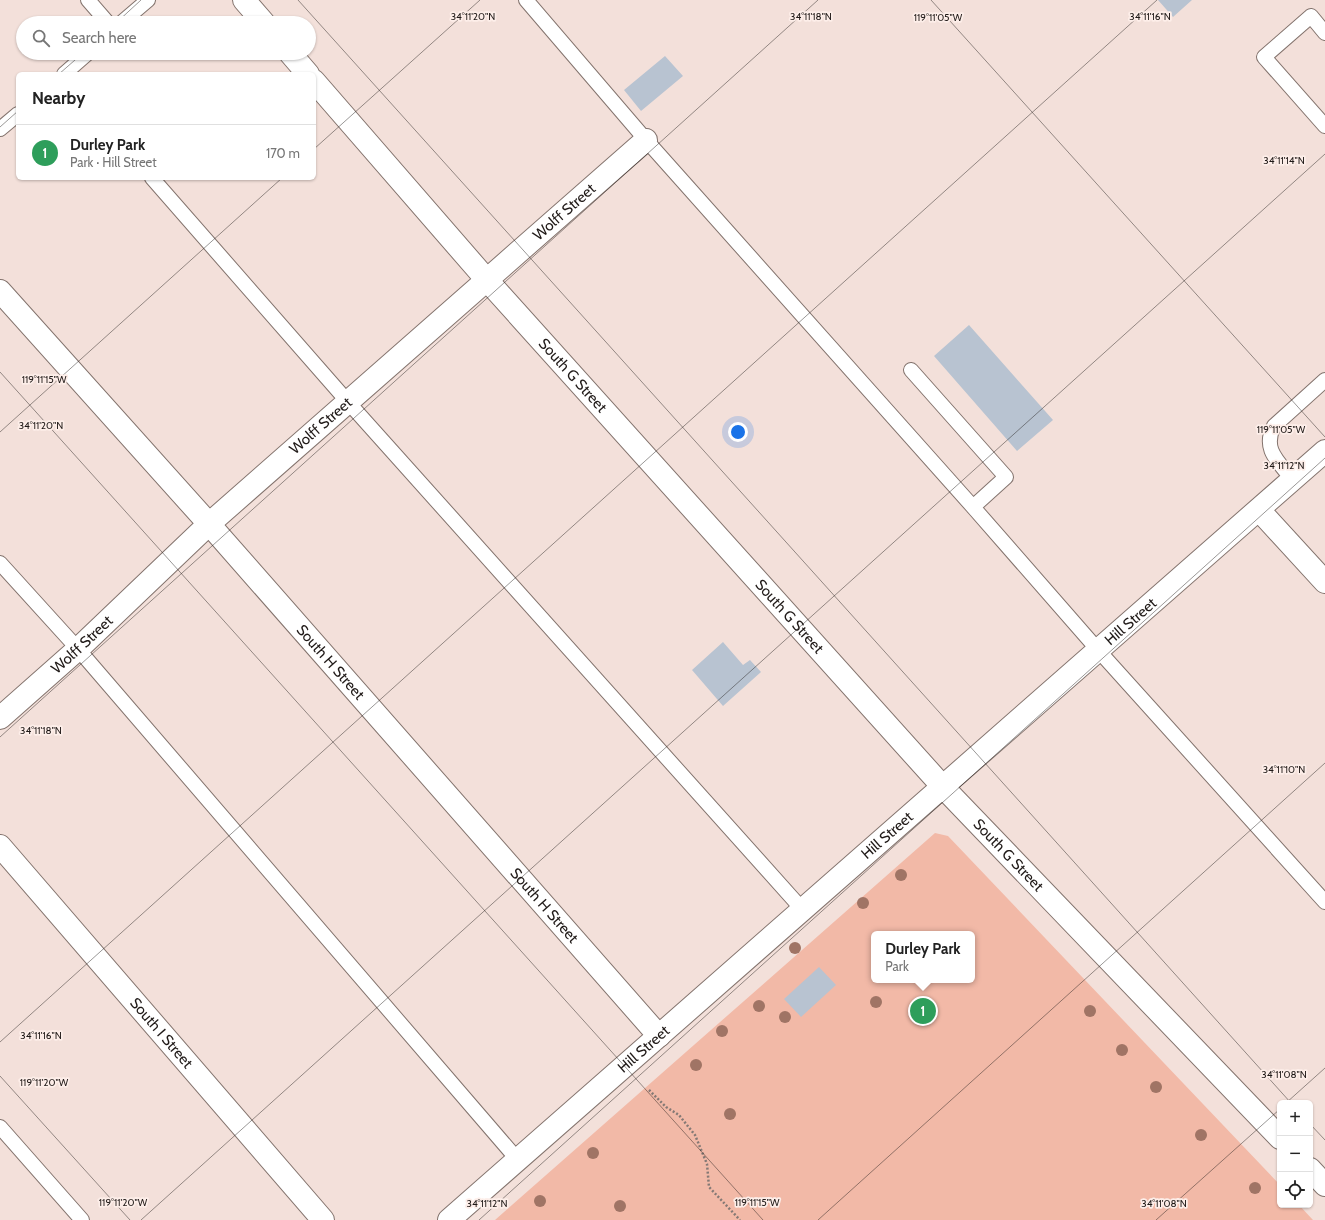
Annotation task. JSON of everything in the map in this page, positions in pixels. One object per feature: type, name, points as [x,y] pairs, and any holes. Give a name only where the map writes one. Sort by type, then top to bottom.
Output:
[{"type":"street","points":[[244,0],[258,16]]},
{"type":"street","points":[[296,60],[306,72]]},
{"type":"street","name":"South G Street","points":[[316,83],[486,279],[943,787],[1278,1136]]},
{"type":"street","name":"Wolff Street","points":[[0,718],[78,649],[210,524],[486,279],[646,140]]},
{"type":"street","name":"South H Street","points":[[0,291],[210,524],[659,1036]]},
{"type":"street","name":"Hill Street","points":[[449,1220],[1259,510],[1325,450]]},
{"type":"street","points":[[1259,510],[1325,582]]},
{"type":"street","name":"South I Street","points":[[0,846],[322,1220]]},
{"type":"street","points":[[1313,1172],[1325,1185]]},
{"type":"lane","points":[[88,0],[102,16]]},
{"type":"lane","points":[[129,16],[148,0]]},
{"type":"lane","points":[[526,0],[646,140],[973,507],[1098,650],[1325,902]]},
{"type":"lane","points":[[1325,33],[1310,16],[1264,57],[1325,126]]},
{"type":"lane","points":[[66,72],[80,60]]},
{"type":"lane","points":[[0,129],[16,116]]},
{"type":"lane","points":[[154,180],[348,402],[802,909]]},
{"type":"lane","points":[[911,370],[1006,477],[973,507]]},
{"type":"lane","points":[[1292,479],[1269,448],[1269,436],[1274,426],[1325,380]]},
{"type":"lane","points":[[0,563],[78,649],[517,1159]]},
{"type":"lane","points":[[0,1127],[82,1220]]},
{"type":"path","points":[[649,1090],[666,1107],[679,1115],[695,1135],[707,1164],[709,1187],[740,1220]]},
{"type":"shaded area","points":[[935,833],[948,836],[1277,1182],[1277,1208],[1302,1208],[1313,1220],[495,1220]]},
{"type":"building","points":[[1158,0],[1192,0],[1173,17]]},
{"type":"building","points":[[665,56],[683,76],[641,111],[624,90]]},
{"type":"building","points":[[969,325],[1053,420],[1017,451],[934,356]]},
{"type":"building","points":[[723,642],[743,665],[750,660],[761,672],[723,706],[692,670]]},
{"type":"building","points":[[819,967],[836,985],[801,1017],[784,999]]},
{"type":"place","name":"Durley Park","points":[[923,1011]]}]
